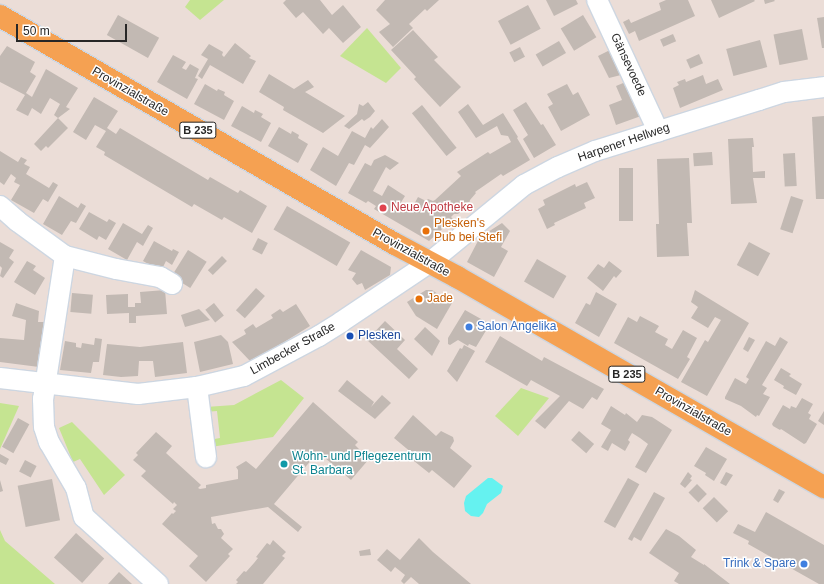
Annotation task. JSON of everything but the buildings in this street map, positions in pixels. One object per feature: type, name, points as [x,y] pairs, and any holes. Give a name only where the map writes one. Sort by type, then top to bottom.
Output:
[{"type":"main road","name":"Provinzialstraße","points":[[0,16],[429,263],[824,487]]},
{"type":"street","name":"Gänsevoede","points":[[597,0],[658,131]]},
{"type":"street","name":"Harpener Hellweg","points":[[429,263],[524,186],[558,167],[595,151],[784,92],[824,87]]},
{"type":"street","points":[[0,206],[17,221],[65,256],[116,269],[160,277],[172,284]]},
{"type":"street","points":[[65,256],[43,399],[44,427],[49,442],[76,488],[84,517],[158,584]]},
{"type":"street","name":"Limbecker Straße","points":[[0,378],[138,394],[197,387],[244,376],[319,336],[429,263]]},
{"type":"street","points":[[197,387],[206,457]]},
{"type":"green space","points":[[190,0],[224,0],[200,20],[185,7]]},
{"type":"green space","points":[[367,28],[401,68],[386,83],[340,56]]},
{"type":"green space","points":[[281,380],[304,398],[273,437],[211,447],[209,440],[220,438],[217,411],[205,412],[206,407],[234,405]]},
{"type":"green space","points":[[521,388],[549,398],[518,436],[495,416]]},
{"type":"green space","points":[[0,403],[19,406],[0,449]]},
{"type":"green space","points":[[72,422],[125,475],[104,495],[80,459],[73,462],[59,428]]},
{"type":"green space","points":[[0,530],[5,541],[55,584],[0,584]]},
{"type":"water","points":[[488,478],[492,478],[503,486],[501,493],[487,504],[483,513],[479,517],[471,516],[465,511],[464,503],[466,496]]},
{"type":"place","name":"Neue Apotheke","points":[[383,208]]},
{"type":"place","name":"Plesken's Pub bei Stefi","points":[[426,231]]},
{"type":"place","name":"Jade","points":[[419,299]]},
{"type":"place","name":"Salon Angelika","points":[[469,327]]},
{"type":"place","name":"Plesken","points":[[350,336]]},
{"type":"place","name":"Wohn- und Pflegezentrum St. Barbara","points":[[284,464]]},
{"type":"place","name":"Trink & Spare","points":[[804,564]]}]
